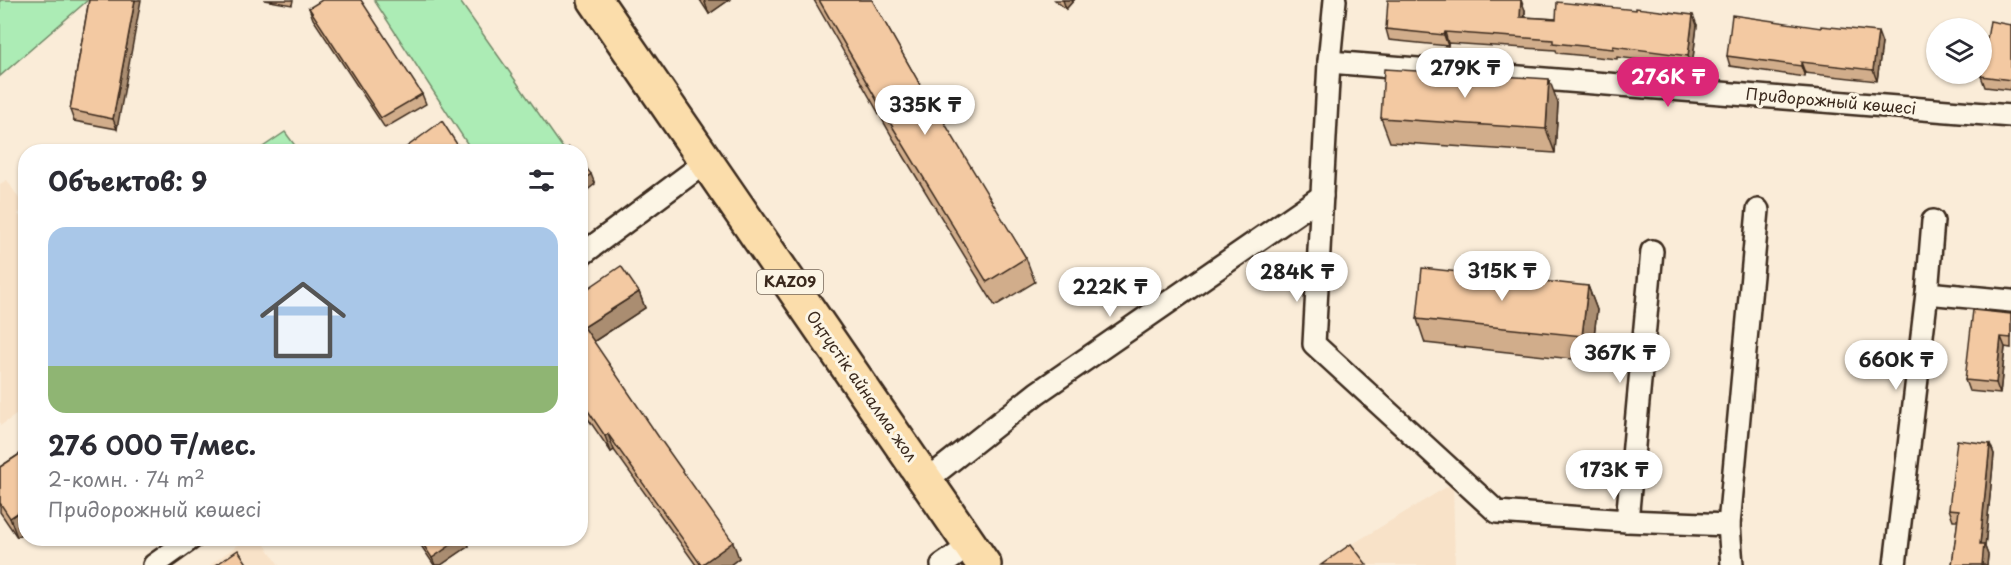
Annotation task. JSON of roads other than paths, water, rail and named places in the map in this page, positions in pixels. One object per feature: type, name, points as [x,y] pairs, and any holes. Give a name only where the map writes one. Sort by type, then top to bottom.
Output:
[{"type":"highway","name":"Оңтүстік айналма жол","points":[[595,0],[978,555]]},
{"type":"street","points":[[1335,0],[1329,62],[1314,344],[1497,512],[1729,525]]},
{"type":"street","name":"Придорожный көшесі","points":[[1329,62],[2011,116]]},
{"type":"street","points":[[588,250],[706,161]]},
{"type":"street","points":[[927,480],[1037,393],[1322,196]]},
{"type":"street","points":[[1732,565],[1729,525],[1758,210]]},
{"type":"street","points":[[1895,565],[1927,293],[1933,221]]},
{"type":"street","points":[[1627,521],[1652,251]]},
{"type":"street","points":[[1927,293],[2011,301]]},
{"type":"street","points":[[154,565],[181,546]]},
{"type":"street","points":[[942,565],[978,555]]}]
